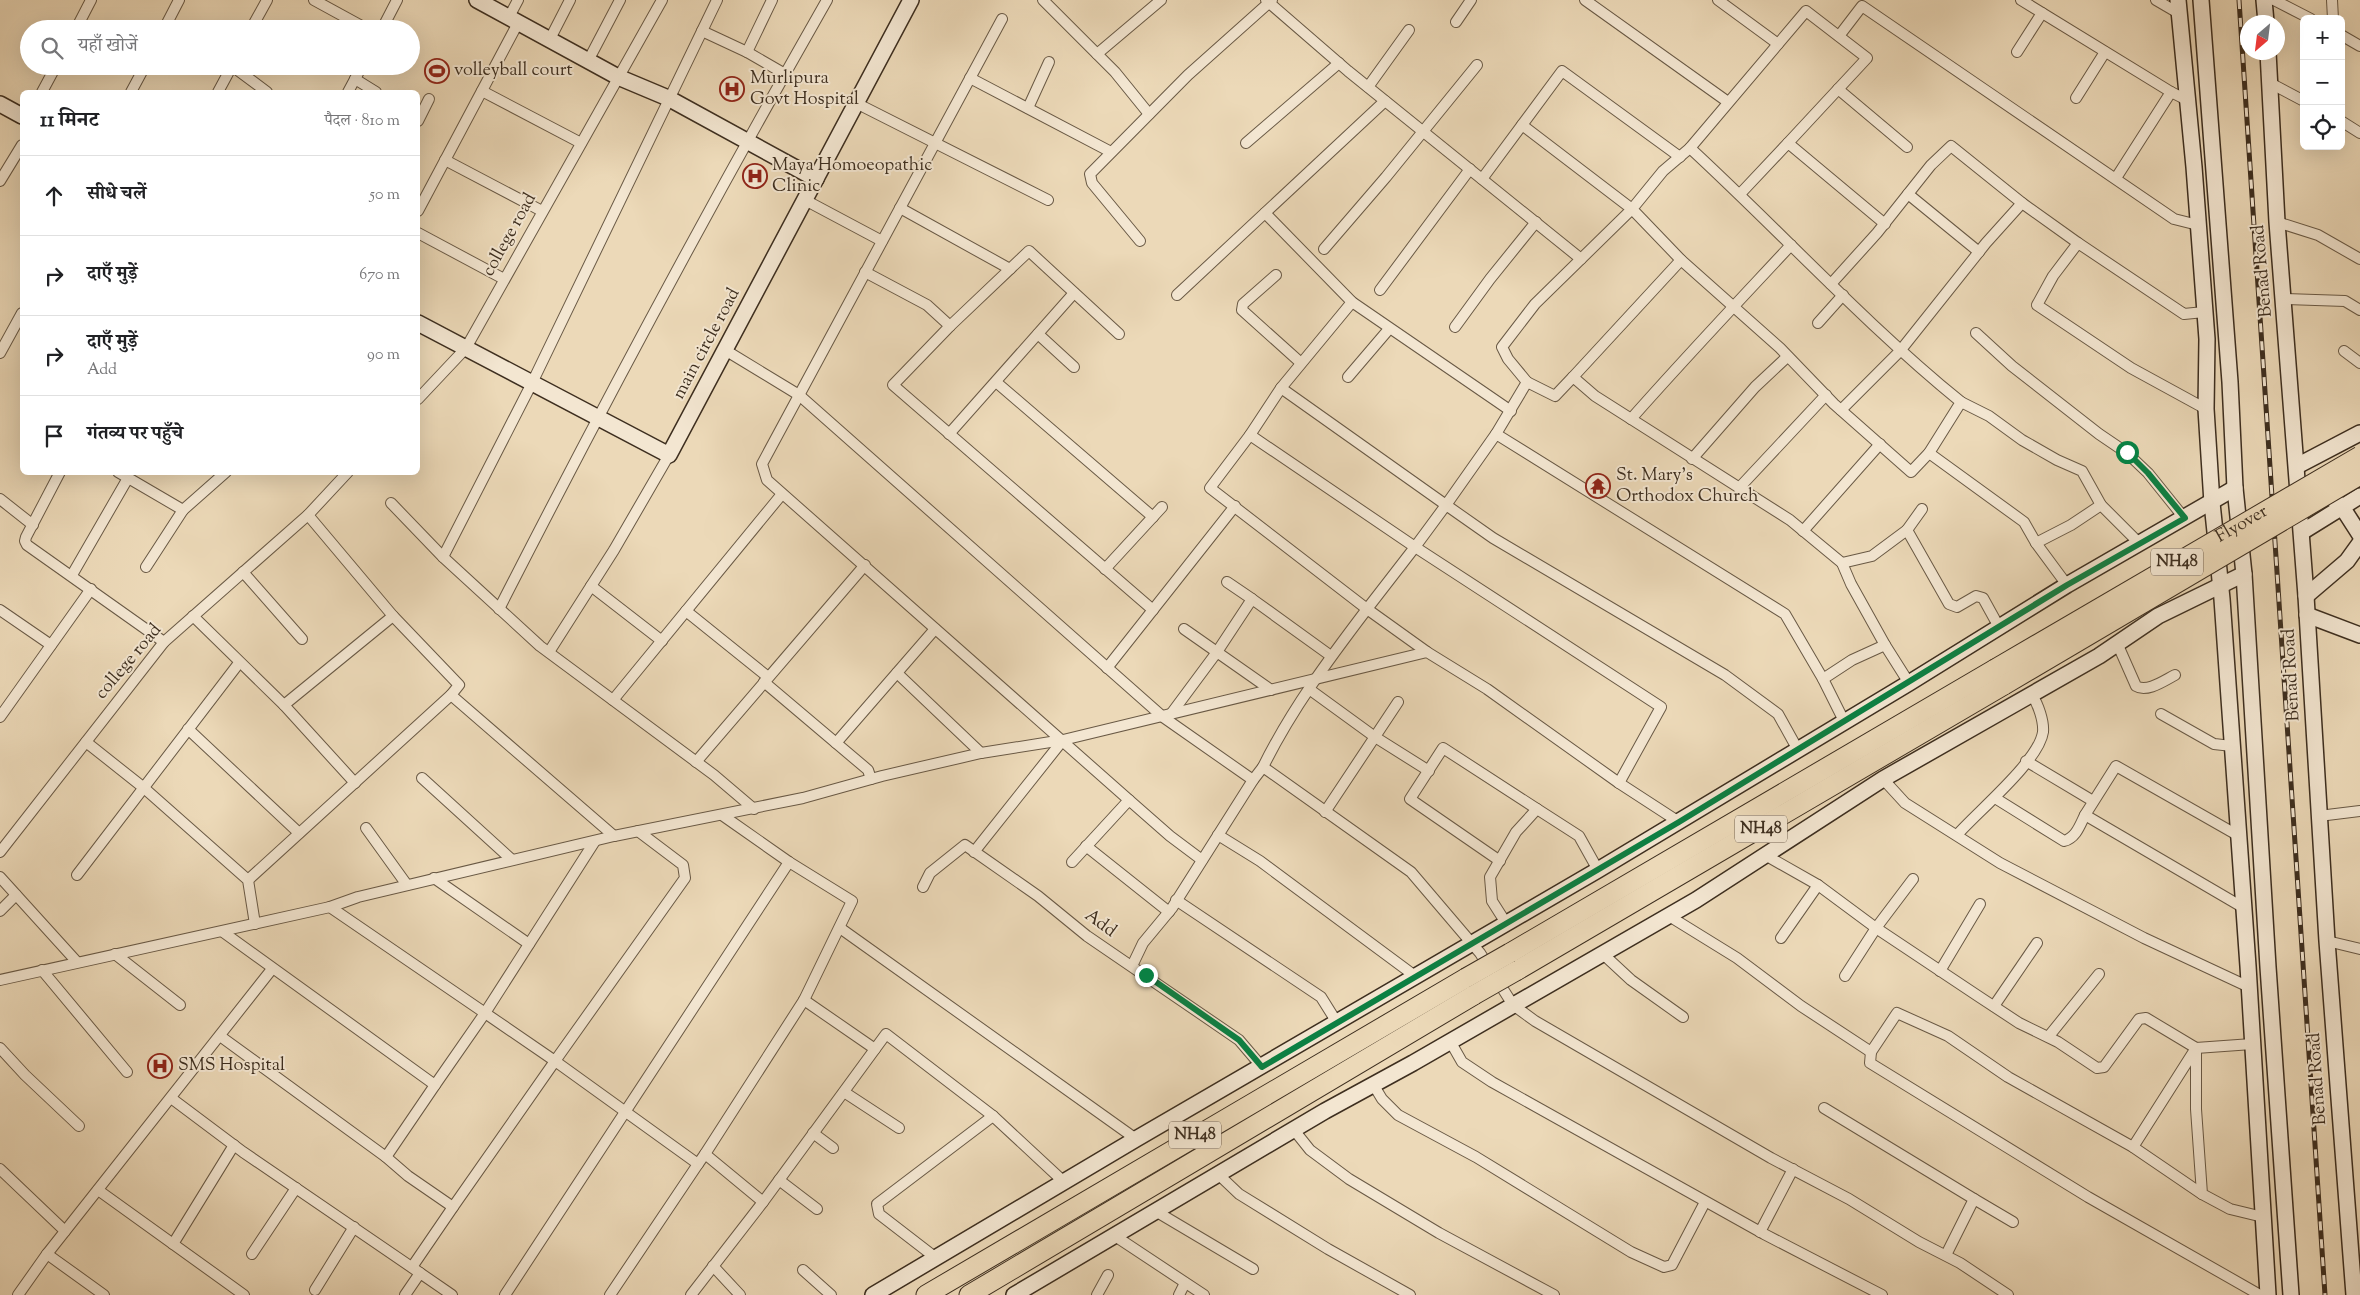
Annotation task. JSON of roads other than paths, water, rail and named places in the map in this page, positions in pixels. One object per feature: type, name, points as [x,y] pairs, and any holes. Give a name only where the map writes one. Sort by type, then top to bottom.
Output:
[{"type":"highway","name":"Flyover","points":[[1999,677],[2360,456]]},
{"type":"highway","name":"Flyover","points":[[1999,677],[2360,475]]},
{"type":"highway","name":"NH48","points":[[926,1295],[1466,978],[1999,677]]},
{"type":"highway","name":"NH48","points":[[969,1295],[1516,971],[1999,677]]},
{"type":"main road","points":[[476,0],[618,77],[668,98],[816,179]]},
{"type":"main road","name":"main circle road","points":[[669,455],[911,0]]},
{"type":"main road","points":[[2201,0],[2230,382],[2235,488],[2244,574],[2268,967],[2291,1295]]},
{"type":"main road","points":[[2264,0],[2265,15]]},
{"type":"main road","points":[[2179,7],[2206,339],[2206,409],[2212,503],[2221,584],[2239,836],[2268,1295]]},
{"type":"main road","name":"Benad Road","points":[[2269,60],[2277,222],[2302,532],[2327,940],[2354,1295]]},
{"type":"main road","points":[[0,104],[20,115]]},
{"type":"main road","points":[[420,324],[669,455]]},
{"type":"main road","points":[[2360,433],[2297,466],[2342,507],[2360,535]]},
{"type":"main road","points":[[874,1295],[1136,1139],[1262,1067],[1336,1021],[1679,822],[2067,585],[2235,488]]},
{"type":"main road","points":[[2302,532],[2360,496]]},
{"type":"main road","points":[[2306,596],[2347,561],[2360,543]]},
{"type":"main road","points":[[1019,1294],[1218,1174],[1669,916],[1884,779],[2032,695],[2158,616],[2244,574]]},
{"type":"main road","points":[[2307,615],[2360,634]]},
{"type":"street","points":[[81,20],[91,0]]},
{"type":"street","points":[[169,20],[179,0]]},
{"type":"street","points":[[256,20],[267,0]]},
{"type":"street","points":[[314,0],[351,20]]},
{"type":"street","points":[[387,20],[398,0]]},
{"type":"street","points":[[420,207],[482,91],[514,20],[518,0]]},
{"type":"street","points":[[550,40],[570,0]]},
{"type":"street","points":[[588,61],[620,0]]},
{"type":"street","name":"college road","points":[[420,397],[466,348],[662,0]]},
{"type":"street","points":[[442,557],[532,383],[717,0]]},
{"type":"street","points":[[747,52],[772,0]]},
{"type":"street","points":[[499,609],[575,461],[748,141],[827,0]]},
{"type":"street","points":[[1097,54],[1161,0]]},
{"type":"street","points":[[1456,22],[1471,0]]},
{"type":"street","points":[[1585,0],[1728,102]]},
{"type":"street","points":[[1718,0],[1778,44]]},
{"type":"street","points":[[2021,0],[2187,100]]},
{"type":"street","points":[[2156,0],[2179,7]]},
{"type":"street","points":[[2274,0],[2303,15]]},
{"type":"street","points":[[2332,0],[2333,15]]},
{"type":"street","points":[[1046,1],[1115,72],[1149,114]]},
{"type":"street","points":[[1140,241],[1092,183],[1090,174],[1188,75],[1269,1],[1368,87],[1581,259]]},
{"type":"street","points":[[1839,36],[1864,3],[2174,219],[2198,225]]},
{"type":"street","points":[[1681,260],[1555,396],[1527,382],[1508,359],[1502,347],[1535,304],[1632,209],[1663,171],[1690,148],[1806,11],[1867,58],[1740,194]]},
{"type":"street","points":[[2017,52],[2042,13]]},
{"type":"street","points":[[1002,19],[762,464],[767,480],[782,494],[1170,836],[1202,860]]},
{"type":"street","points":[[1368,87],[1409,30]]},
{"type":"street","points":[[702,31],[747,52],[785,74]]},
{"type":"street","points":[[2345,37],[2360,46]]},
{"type":"street","points":[[2076,98],[2105,52]]},
{"type":"street","points":[[1028,108],[1049,62]]},
{"type":"street","points":[[1246,143],[1339,63]]},
{"type":"street","points":[[1324,249],[1477,65]]},
{"type":"street","points":[[1482,179],[1562,71],[1680,157]]},
{"type":"street","points":[[43,90],[51,75]]},
{"type":"street","points":[[132,90],[140,75]]},
{"type":"street","points":[[219,90],[227,75]]},
{"type":"street","points":[[244,75],[264,90]]},
{"type":"street","points":[[349,90],[357,75]]},
{"type":"street","points":[[970,78],[1111,152]]},
{"type":"street","points":[[355,79],[373,90]]},
{"type":"street","points":[[2270,83],[2300,99]]},
{"type":"street","points":[[1838,88],[1906,148]]},
{"type":"street","points":[[482,91],[581,143]]},
{"type":"street","points":[[2116,178],[2171,92]]},
{"type":"street","points":[[420,116],[429,99]]},
{"type":"street","points":[[1178,295],[1385,101]]},
{"type":"street","points":[[856,103],[1048,200]]},
{"type":"street","points":[[2345,124],[2360,133]]},
{"type":"street","points":[[1522,125],[1632,209],[1681,260],[1735,308],[1841,410],[1911,472],[1929,453],[1961,402]]},
{"type":"street","points":[[1788,143],[1885,224]]},
{"type":"street","points":[[1831,284],[1885,224],[1931,165],[1952,146],[2022,203],[2184,314],[2204,312]]},
{"type":"street","points":[[0,181],[20,148]]},
{"type":"street","points":[[1690,148],[1740,194],[1900,351],[1961,402],[1989,416],[2022,440],[2057,460],[2082,471],[2101,505],[2140,544]]},
{"type":"street","points":[[445,160],[542,211]]},
{"type":"street","points":[[1380,290],[1470,169]]},
{"type":"street","points":[[1908,194],[1979,252]]},
{"type":"street","points":[[805,200],[882,241]]},
{"type":"street","points":[[1841,410],[1900,351],[1979,252],[2022,203]]},
{"type":"street","points":[[900,208],[1010,269]]},
{"type":"street","points":[[1265,212],[1352,302],[1510,411]]},
{"type":"street","points":[[1455,327],[1490,279],[1536,222]]},
{"type":"street","points":[[2277,222],[2318,235],[2360,259]]},
{"type":"street","points":[[420,234],[504,279]]},
{"type":"street","points":[[2078,243],[2053,276],[2037,305],[2131,368],[2206,409]]},
{"type":"street","points":[[1631,419],[1688,354],[1735,308],[1791,245]]},
{"type":"street","points":[[1119,334],[1029,251],[950,326],[893,385],[1153,610]]},
{"type":"street","points":[[865,272],[927,305],[950,326]]},
{"type":"street","points":[[1276,275],[1243,304],[1242,310],[1301,363]]},
{"type":"street","points":[[950,434],[1074,293]]},
{"type":"street","points":[[1818,323],[1843,295]]},
{"type":"street","points":[[2284,299],[2344,301],[2360,310]]},
{"type":"street","points":[[1352,302],[1281,388],[1250,435],[1210,488],[1367,609],[1427,652],[1487,689],[1619,783],[1679,822]]},
{"type":"street","points":[[1,350],[20,317]]},
{"type":"street","points":[[1348,377],[1389,329]]},
{"type":"street","points":[[1976,333],[2012,366],[2099,434],[2127,452],[2148,473],[2185,518]]},
{"type":"street","points":[[1038,334],[1074,367]]},
{"type":"street","points":[[725,350],[799,396],[1107,668],[1253,780]]},
{"type":"street","points":[[2344,351],[2360,363]]},
{"type":"street","points":[[1692,459],[1755,387],[1787,357]]},
{"type":"street","points":[[1573,377],[1595,396],[1739,488],[1802,531],[1842,563],[1851,584],[1909,683]]},
{"type":"street","points":[[996,382],[1152,517]]},
{"type":"street","points":[[1132,966],[1143,943],[1169,912],[1263,767],[1276,741],[1331,656],[1446,505],[1496,434],[1527,382]]},
{"type":"street","points":[[1281,388],[1494,538],[1725,675],[1778,714],[1798,750]]},
{"type":"street","points":[[1739,488],[1826,395]]},
{"type":"street","points":[[1496,434],[1785,614],[1823,679],[1844,721]]},
{"type":"street","points":[[1250,435],[1415,547],[1661,707],[1619,783]]},
{"type":"street","points":[[1802,531],[1880,444]]},
{"type":"street","points":[[1929,453],[2024,522],[2036,543],[2067,585]]},
{"type":"street","points":[[549,652],[592,586],[669,455]]},
{"type":"street","points":[[58,475],[25,541],[27,545],[72,575],[164,642]]},
{"type":"street","points":[[123,475],[183,510]]},
{"type":"street","points":[[146,567],[183,510],[223,475]]},
{"type":"street","name":"college road","points":[[0,852],[164,642],[308,515],[345,475]]},
{"type":"street","points":[[72,575],[128,478]]},
{"type":"street","points":[[613,700],[782,494]]},
{"type":"street","points":[[0,499],[33,525]]},
{"type":"street","points":[[391,503],[442,557],[549,652],[696,762],[754,809]]},
{"type":"street","points":[[2036,543],[2072,525],[2101,505]]},
{"type":"street","points":[[1107,668],[1235,506]]},
{"type":"street","points":[[1105,569],[1162,507]]},
{"type":"street","points":[[1842,563],[1872,556],[1907,530],[1922,509]]},
{"type":"street","points":[[248,880],[451,695],[459,685],[393,616],[308,515]]},
{"type":"street","points":[[1907,530],[1949,604],[1957,607],[1976,596],[1983,598],[1999,627]]},
{"type":"street","points":[[696,762],[864,565]]},
{"type":"street","points":[[243,572],[302,639]]},
{"type":"street","points":[[1227,582],[1331,656]]},
{"type":"street","points":[[592,586],[662,641]]},
{"type":"street","points":[[0,717],[91,589]]},
{"type":"street","points":[[1167,715],[1217,652],[1252,598]]},
{"type":"street","points":[[686,611],[868,770],[871,779]]},
{"type":"street","points":[[2,615],[52,645]]},
{"type":"street","points":[[192,616],[284,705],[355,782]]},
{"type":"street","points":[[284,705],[393,616]]},
{"type":"street","points":[[836,743],[935,629]]},
{"type":"street","points":[[1184,629],[1271,690]]},
{"type":"street","points":[[2117,643],[2136,686],[2140,689],[2145,689],[2175,675]]},
{"type":"street","points":[[1823,679],[1852,660],[1885,644]]},
{"type":"street","points":[[0,980],[330,907],[358,897],[511,859],[803,798],[871,779],[981,753],[1063,740],[1271,690],[1312,685],[1427,652]]},
{"type":"street","points":[[77,875],[239,663]]},
{"type":"street","points":[[897,673],[981,753]]},
{"type":"street","points":[[1312,685],[1375,737],[1429,771]]},
{"type":"street","points":[[451,695],[614,836]]},
{"type":"street","points":[[1957,835],[1995,798],[2026,761],[2043,732],[2042,721],[2032,695]]},
{"type":"street","points":[[1325,812],[1398,702]]},
{"type":"street","points":[[2161,714],[2214,744],[2232,746]]},
{"type":"street","points":[[188,729],[299,833]]},
{"type":"street","points":[[923,887],[930,873],[964,845],[974,852],[1063,740]]},
{"type":"street","points":[[86,742],[144,788],[248,880],[255,924]]},
{"type":"street","points":[[1500,861],[1410,799],[1443,748],[1579,836],[1598,870]]},
{"type":"street","points":[[2026,761],[2093,801]]},
{"type":"street","points":[[1995,798],[2064,840],[2070,839],[2076,833],[2093,801],[2116,766],[2239,836]]},
{"type":"street","points":[[1263,767],[1410,872],[1472,943],[1513,1005],[1552,1031],[1946,1255],[2008,1295]]},
{"type":"street","points":[[422,778],[511,859]]},
{"type":"street","points":[[1884,779],[1905,803],[2030,879],[2203,967],[2249,987]]},
{"type":"street","points":[[1072,862],[1129,800]]},
{"type":"street","points":[[1506,922],[1492,901],[1490,877],[1516,832],[1537,809]]},
{"type":"street","points":[[2319,816],[2360,811]]},
{"type":"street","points":[[610,1295],[705,1154],[804,1000],[852,901],[789,862],[722,815]]},
{"type":"street","points":[[2086,815],[2244,908]]},
{"type":"street","points":[[366,828],[407,885]]},
{"type":"street","points":[[405,1295],[416,1270],[453,1207],[685,878],[683,865],[638,831]]},
{"type":"street","points":[[1218,835],[1260,861],[1415,976]]},
{"type":"street","points":[[386,1157],[485,1013],[595,841]]},
{"type":"street","points":[[1086,846],[1169,912]]},
{"type":"street","name":"Add","points":[[974,852],[1038,896],[1087,936],[1239,1040],[1262,1067]]},
{"type":"street","points":[[1765,855],[1818,885],[1876,928],[1994,1006],[2019,1022],[2049,1036],[2097,1068],[2104,1067],[2139,1019],[2146,1018],[2196,1048],[2252,1044]]},
{"type":"street","points":[[505,1295],[789,862]]},
{"type":"street","points":[[0,877],[77,962]]},
{"type":"street","points":[[434,878],[529,944]]},
{"type":"street","points":[[1845,976],[1876,928],[1913,879]]},
{"type":"street","points":[[1781,938],[1818,885]]},
{"type":"street","points":[[0,911],[16,895]]},
{"type":"street","points":[[1176,900],[1321,997],[1336,1021]]},
{"type":"street","points":[[1940,971],[1980,904]]},
{"type":"street","points":[[330,907],[555,1061],[698,1164]]},
{"type":"street","points":[[1669,916],[1737,958],[1801,1006],[1871,1052]]},
{"type":"street","points":[[840,928],[1136,1139]]},
{"type":"street","points":[[223,932],[435,1086]]},
{"type":"street","points":[[2327,940],[2360,949]]},
{"type":"street","points":[[1994,1006],[2037,943]]},
{"type":"street","points":[[115,954],[180,1005]]},
{"type":"street","points":[[1603,954],[1630,980],[1683,1018]]},
{"type":"street","points":[[18,1295],[47,1254],[272,969]]},
{"type":"street","points":[[42,970],[127,1072]]},
{"type":"street","points":[[2049,1036],[2099,974]]},
{"type":"street","points":[[804,1000],[875,1049]]},
{"type":"street","points":[[2260,1295],[2088,1197],[1870,1063],[1871,1052],[1897,1013],[1948,1036],[2008,1077],[2132,1147],[2202,1194],[2230,1209],[2263,1217]]},
{"type":"street","points":[[691,1295],[780,1180],[886,1034],[993,1116],[1064,1182]]},
{"type":"street","points":[[220,1036],[386,1157],[408,1176],[453,1207]]},
{"type":"street","points":[[1450,1041],[1462,1062],[1492,1082],[1705,1202],[1882,1295]]},
{"type":"street","points":[[0,1048],[25,1076],[80,1126]]},
{"type":"street","points":[[2132,1147],[2196,1048]]},
{"type":"street","points":[[2196,1048],[2196,1109],[2202,1194]]},
{"type":"street","points":[[1373,1084],[1382,1099],[1398,1115],[1476,1157],[1631,1252],[1664,1267],[1672,1265],[1705,1202]]},
{"type":"street","points":[[844,1092],[898,1128]]},
{"type":"street","points":[[171,1098],[234,1145],[452,1295]]},
{"type":"street","points":[[1824,1108],[2013,1222]]},
{"type":"street","points":[[936,1258],[879,1214],[877,1204],[993,1116]]},
{"type":"street","points":[[1294,1130],[1310,1150],[1349,1179],[1439,1233],[1554,1295]]},
{"type":"street","points":[[813,1133],[833,1148]]},
{"type":"street","points":[[173,1244],[234,1145]]},
{"type":"street","points":[[705,1154],[763,1202]]},
{"type":"street","points":[[0,1169],[65,1231]]},
{"type":"street","points":[[1760,1232],[1793,1169]]},
{"type":"street","points":[[1218,1174],[1239,1194],[1328,1249],[1410,1295]]},
{"type":"street","points":[[780,1180],[817,1209]]},
{"type":"street","points":[[252,1254],[296,1188]]},
{"type":"street","points":[[98,1190],[244,1295]]},
{"type":"street","points":[[1946,1255],[1974,1199]]},
{"type":"street","points":[[1157,1212],[1253,1269]]},
{"type":"street","points":[[315,1290],[354,1227]]},
{"type":"street","points":[[1115,1236],[1204,1295]]},
{"type":"street","points":[[47,1254],[104,1295]]},
{"type":"street","points":[[713,1266],[740,1295]]},
{"type":"street","points":[[803,1270],[831,1295]]},
{"type":"street","points":[[1097,1295],[1108,1275]]},
{"type":"street","points":[[1179,1295],[1185,1283]]},
{"type":"railway","points":[[2239,0],[2325,1295]]},
{"type":"place","name":"volleyball court","points":[[437,71]]},
{"type":"place","name":"Murlipura Govt Hospital","points":[[732,89]]},
{"type":"place","name":"Maya Homoeopathic Clinic","points":[[755,176]]},
{"type":"place","name":"St. Mary's Orthodox Church","points":[[1598,486]]},
{"type":"place","name":"SMS Hospital","points":[[160,1066]]}]
